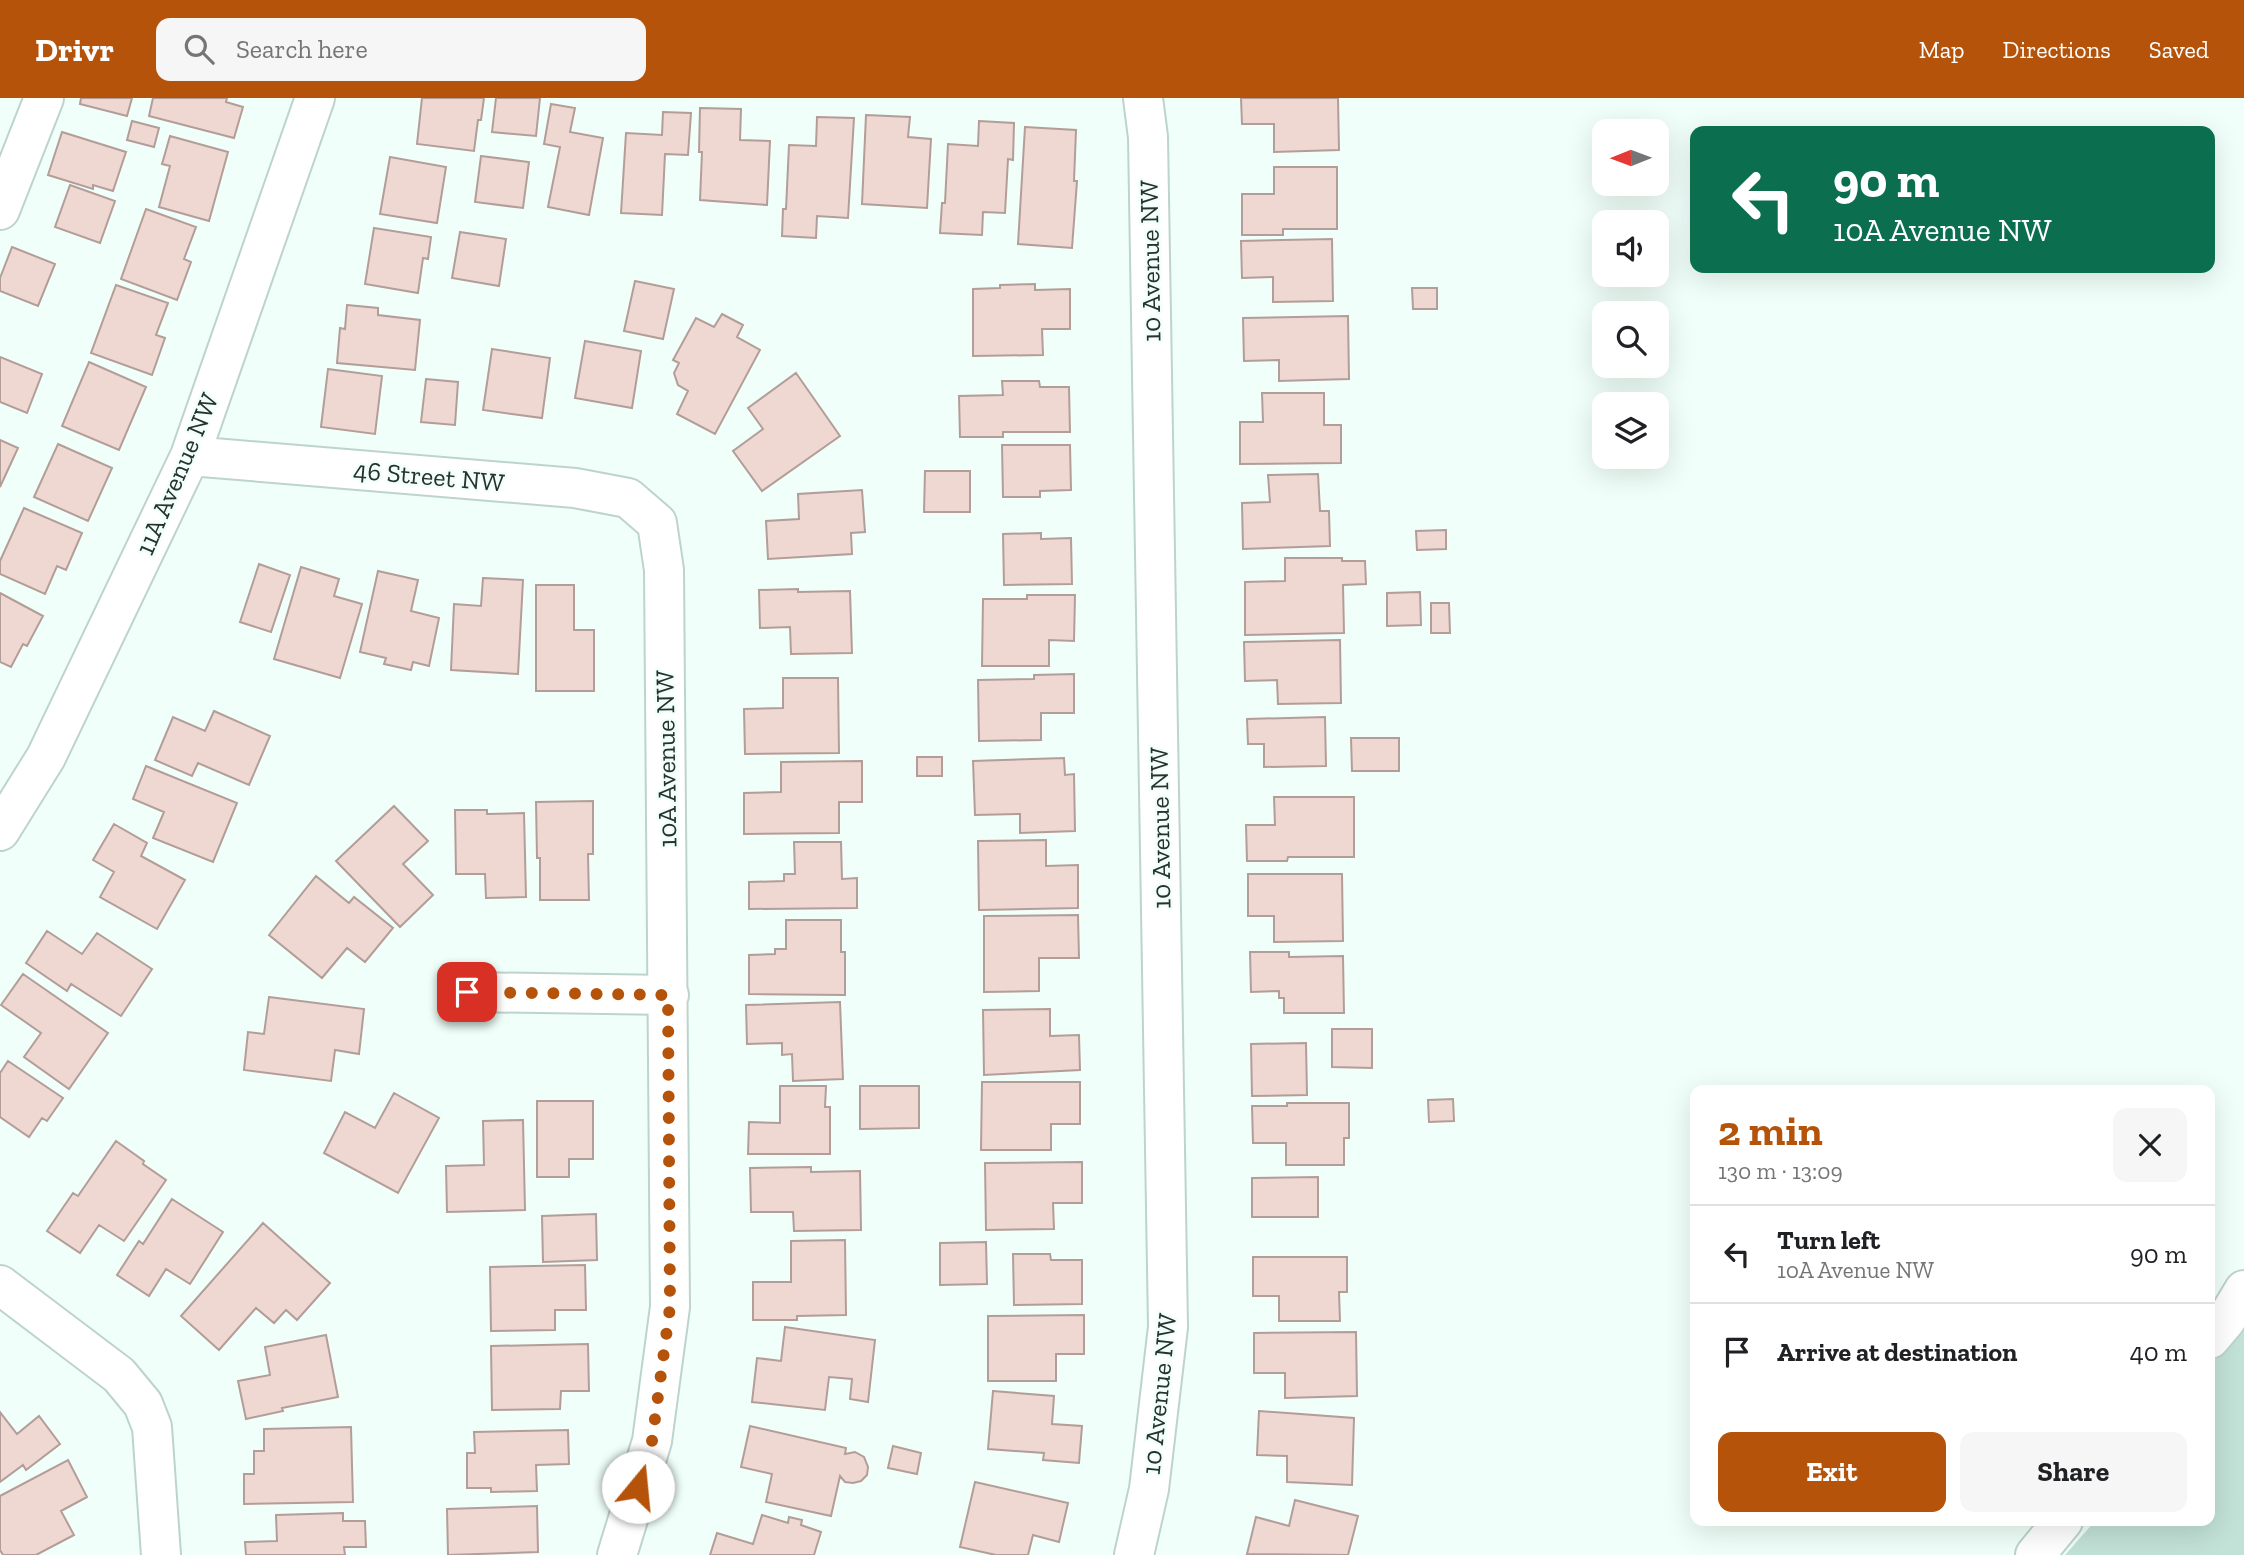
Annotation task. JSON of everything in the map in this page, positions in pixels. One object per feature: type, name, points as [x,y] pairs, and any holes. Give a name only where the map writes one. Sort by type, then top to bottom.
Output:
[{"type":"main road","points":[[0,209],[44,98]]},
{"type":"main road","name":"11A Avenue NW","points":[[0,831],[46,757],[191,456],[315,98]]},
{"type":"main road","name":"10 Avenue NW","points":[[1134,1555],[1149,1489],[1168,1327],[1148,137],[1143,98]]},
{"type":"main road","name":"46 Street NW","points":[[191,456],[575,488],[628,498],[657,523]]},
{"type":"main road","name":"10A Avenue NW","points":[[617,1555],[652,1441],[670,1307],[664,570],[657,523]]},
{"type":"main road","points":[[467,992],[668,995]]},
{"type":"main road","points":[[0,1285],[119,1376],[143,1404],[152,1427],[161,1555]]},
{"type":"main road","points":[[2215,1333],[2244,1290]]},
{"type":"main road","points":[[2035,1555],[2059,1526]]},
{"type":"green space","points":[[2244,1320],[2244,1555],[2065,1555],[2091,1526],[2215,1526],[2215,1360]]},
{"type":"building","points":[[81,98],[132,98],[127,116],[80,104]]},
{"type":"building","points":[[153,98],[227,98],[226,102],[243,107],[234,138],[149,116]]},
{"type":"building","points":[[422,98],[484,98],[474,151],[417,144]]},
{"type":"building","points":[[496,98],[540,98],[536,136],[492,132]]},
{"type":"building","points":[[1241,98],[1338,98],[1339,150],[1274,152],[1274,124],[1242,124]]},
{"type":"building","points":[[551,104],[575,108],[570,132],[603,138],[589,215],[548,207],[560,147],[544,144]]},
{"type":"building","points":[[700,108],[741,109],[740,140],[770,141],[767,205],[700,200]]},
{"type":"building","points":[[663,112],[691,113],[688,155],[665,154],[662,215],[621,213],[626,133],[662,135]]},
{"type":"building","points":[[866,115],[910,117],[908,137],[931,139],[927,208],[862,204]]},
{"type":"building","points":[[817,117],[854,118],[848,218],[817,216],[816,238],[782,236],[789,145],[816,146]]},
{"type":"building","points":[[132,121],[159,128],[154,147],[127,140]]},
{"type":"building","points":[[979,121],[1014,123],[1013,160],[1008,159],[1005,213],[983,212],[982,235],[940,233],[942,203],[945,203],[948,144],[978,146]]},
{"type":"building","points":[[1025,127],[1076,130],[1074,181],[1077,181],[1072,248],[1018,244]]},
{"type":"building","points":[[62,132],[126,152],[113,191],[93,185],[93,189],[48,175]]},
{"type":"building","points":[[170,136],[228,152],[209,221],[159,207],[170,166],[162,164]]},
{"type":"building","points":[[481,156],[529,162],[523,208],[475,202]]},
{"type":"building","points":[[390,157],[446,167],[437,223],[380,214]]},
{"type":"building","points":[[1274,167],[1337,167],[1337,229],[1283,229],[1283,235],[1242,235],[1242,194],[1274,194]]},
{"type":"building","points":[[70,185],[115,201],[100,243],[55,227]]},
{"type":"building","points":[[146,209],[196,227],[184,259],[191,262],[177,300],[121,279]]},
{"type":"building","points":[[374,228],[431,237],[428,259],[423,258],[418,293],[365,284]]},
{"type":"building","points":[[460,232],[506,239],[499,286],[452,278]]},
{"type":"building","points":[[1332,239],[1333,301],[1273,302],[1273,277],[1242,278],[1241,241]]},
{"type":"building","points":[[12,247],[55,264],[38,306],[0,291],[0,278]]},
{"type":"building","points":[[635,281],[674,289],[663,339],[624,331]]},
{"type":"building","points":[[1035,284],[1035,290],[1070,289],[1070,329],[1042,329],[1043,355],[973,356],[973,289]]},
{"type":"building","points":[[116,285],[168,303],[156,335],[165,338],[152,375],[91,353]]},
{"type":"building","points":[[1412,288],[1437,288],[1437,309],[1413,309]]},
{"type":"building","points":[[347,305],[378,308],[378,315],[420,320],[415,370],[337,363],[340,328],[345,329]]},
{"type":"building","points":[[722,314],[743,325],[737,337],[760,350],[715,434],[677,414],[688,391],[678,385],[674,373],[679,363],[673,360],[696,318],[714,327]]},
{"type":"building","points":[[1348,316],[1349,379],[1279,381],[1279,360],[1244,361],[1243,318]]},
{"type":"building","points":[[585,341],[641,351],[632,408],[575,398]]},
{"type":"building","points":[[492,349],[550,358],[542,418],[483,410]]},
{"type":"building","points":[[0,357],[42,374],[27,413],[0,402]]},
{"type":"building","points":[[89,362],[146,387],[119,450],[62,426]]},
{"type":"building","points":[[328,369],[382,376],[375,434],[321,427]]},
{"type":"building","points":[[796,373],[840,436],[762,491],[733,451],[763,429],[748,408]]},
{"type":"building","points":[[426,379],[458,382],[455,425],[421,422]]},
{"type":"building","points":[[1002,381],[1039,381],[1040,387],[1069,387],[1070,432],[1003,432],[1003,437],[960,437],[959,396],[1003,395]]},
{"type":"building","points":[[1262,393],[1324,393],[1324,425],[1341,425],[1341,463],[1240,464],[1240,422],[1263,422]]},
{"type":"building","points":[[0,440],[18,448],[0,487]]},
{"type":"building","points":[[58,444],[112,468],[88,521],[34,497]]},
{"type":"building","points":[[1002,445],[1070,445],[1071,490],[1040,491],[1040,497],[1003,497]]},
{"type":"building","points":[[925,471],[970,471],[970,512],[924,512]]},
{"type":"building","points":[[1318,474],[1320,511],[1329,511],[1330,546],[1243,549],[1242,503],[1270,502],[1268,475]]},
{"type":"building","points":[[862,490],[865,532],[851,533],[852,554],[768,559],[766,521],[799,519],[798,494]]},
{"type":"building","points":[[24,508],[82,533],[66,570],[57,566],[45,594],[0,574],[0,561]]},
{"type":"building","points":[[1446,530],[1446,549],[1417,550],[1416,531]]},
{"type":"building","points":[[1041,533],[1041,539],[1071,538],[1072,584],[1004,585],[1003,534]]},
{"type":"building","points":[[1285,558],[1342,558],[1342,561],[1365,561],[1366,584],[1343,585],[1344,633],[1245,635],[1245,582],[1285,581]]},
{"type":"building","points":[[259,564],[290,575],[271,632],[240,622]]},
{"type":"building","points":[[301,567],[339,579],[334,596],[362,604],[340,678],[274,659]]},
{"type":"building","points":[[378,571],[418,580],[411,611],[439,618],[429,666],[413,662],[411,670],[384,664],[386,658],[360,652]]},
{"type":"building","points":[[483,578],[523,580],[518,674],[451,670],[454,604],[481,606]]},
{"type":"building","points":[[536,585],[574,585],[574,630],[594,630],[594,691],[536,691]]},
{"type":"building","points":[[798,589],[798,592],[850,591],[852,653],[791,654],[790,627],[760,628],[759,590]]},
{"type":"building","points":[[1420,592],[1421,625],[1387,626],[1387,593]]},
{"type":"building","points":[[0,593],[43,616],[27,646],[23,644],[11,667],[0,662]]},
{"type":"building","points":[[1027,595],[1075,595],[1074,641],[1049,640],[1049,666],[982,666],[983,599],[1027,599]]},
{"type":"building","points":[[1431,603],[1449,603],[1450,633],[1431,633]]},
{"type":"building","points":[[1340,640],[1341,703],[1278,704],[1277,680],[1245,681],[1244,642]]},
{"type":"building","points":[[1074,674],[1074,713],[1041,713],[1041,740],[979,741],[978,680],[1034,679],[1034,675]]},
{"type":"building","points":[[783,678],[838,678],[839,753],[745,754],[744,709],[783,708]]},
{"type":"building","points":[[214,711],[270,736],[249,785],[198,763],[192,776],[155,760],[173,717],[205,731]]},
{"type":"building","points":[[1325,717],[1326,766],[1264,767],[1264,744],[1248,744],[1247,719]]},
{"type":"building","points":[[1351,738],[1399,738],[1399,771],[1352,771]]},
{"type":"building","points":[[917,757],[942,757],[942,776],[917,776]]},
{"type":"building","points":[[1064,758],[1065,775],[1074,774],[1075,831],[1020,833],[1020,814],[975,815],[973,761]]},
{"type":"building","points":[[862,761],[862,802],[839,802],[839,833],[744,834],[744,793],[781,792],[781,762]]},
{"type":"building","points":[[146,766],[237,803],[213,862],[153,838],[164,812],[133,799]]},
{"type":"building","points":[[1274,797],[1354,797],[1354,857],[1288,857],[1287,861],[1247,861],[1246,825],[1275,825]]},
{"type":"building","points":[[593,801],[593,854],[588,854],[589,900],[540,900],[536,802]]},
{"type":"building","points":[[394,806],[428,841],[403,864],[433,895],[400,927],[336,861]]},
{"type":"building","points":[[455,810],[487,810],[487,814],[524,813],[526,897],[486,898],[485,874],[456,874]]},
{"type":"building","points":[[114,824],[147,843],[141,856],[185,880],[157,929],[100,897],[114,872],[93,860]]},
{"type":"building","points":[[1046,840],[1046,866],[1078,865],[1078,908],[979,910],[978,841]]},
{"type":"building","points":[[794,842],[841,842],[842,879],[857,878],[857,908],[749,909],[749,882],[784,881],[784,874],[795,874]]},
{"type":"building","points":[[1248,874],[1342,874],[1343,941],[1274,942],[1274,916],[1248,916]]},
{"type":"building","points":[[316,876],[349,903],[354,897],[393,928],[365,962],[347,948],[322,978],[269,935]]},
{"type":"building","points":[[1078,915],[1079,958],[1039,958],[1039,991],[984,992],[984,916]]},
{"type":"building","points":[[786,920],[841,920],[841,952],[845,952],[845,995],[749,994],[749,955],[775,954],[775,949],[786,949]]},
{"type":"building","points":[[47,931],[82,954],[97,933],[152,969],[121,1016],[71,984],[67,991],[26,963]]},
{"type":"building","points":[[1250,952],[1289,952],[1289,957],[1343,956],[1344,1013],[1284,1013],[1284,998],[1279,998],[1279,991],[1251,992]]},
{"type":"building","points":[[23,974],[108,1033],[69,1089],[24,1057],[41,1033],[1,1005]]},
{"type":"building","points":[[269,997],[364,1009],[359,1054],[335,1050],[331,1081],[244,1070],[248,1032],[264,1034]]},
{"type":"building","points":[[840,1002],[843,1079],[793,1081],[792,1054],[782,1055],[782,1043],[747,1044],[746,1005]]},
{"type":"building","points":[[1050,1009],[1050,1036],[1079,1035],[1080,1070],[984,1075],[983,1010]]},
{"type":"building","points":[[1332,1029],[1372,1029],[1372,1068],[1332,1067]]},
{"type":"building","points":[[1306,1043],[1307,1095],[1252,1096],[1251,1044]]},
{"type":"building","points":[[8,1061],[63,1098],[47,1121],[42,1118],[29,1137],[0,1117],[0,1073]]},
{"type":"building","points":[[982,1082],[1080,1082],[1080,1124],[1051,1124],[1051,1150],[981,1150]]},
{"type":"building","points":[[780,1086],[826,1086],[825,1107],[830,1107],[830,1154],[748,1154],[749,1122],[780,1123]]},
{"type":"building","points":[[860,1086],[919,1086],[919,1128],[860,1129]]},
{"type":"building","points":[[394,1093],[439,1118],[398,1193],[324,1153],[345,1112],[375,1128]]},
{"type":"building","points":[[1453,1099],[1454,1121],[1429,1122],[1428,1100]]},
{"type":"building","points":[[537,1101],[593,1101],[593,1159],[569,1159],[569,1177],[537,1177]]},
{"type":"building","points":[[1287,1103],[1349,1103],[1349,1138],[1344,1138],[1344,1165],[1286,1165],[1286,1143],[1253,1143],[1252,1106],[1287,1106]]},
{"type":"building","points":[[523,1120],[525,1210],[447,1212],[446,1166],[484,1165],[483,1121]]},
{"type":"building","points":[[116,1141],[166,1180],[124,1241],[99,1225],[80,1253],[47,1231],[73,1193],[78,1196]]},
{"type":"building","points":[[1082,1162],[1082,1203],[1053,1203],[1054,1229],[986,1230],[985,1163]]},
{"type":"building","points":[[811,1167],[811,1172],[860,1171],[861,1230],[794,1231],[793,1212],[751,1212],[750,1168]]},
{"type":"building","points":[[1318,1177],[1318,1217],[1252,1217],[1252,1178]]},
{"type":"building","points":[[172,1199],[223,1232],[190,1284],[166,1269],[149,1296],[117,1275],[139,1241],[143,1244]]},
{"type":"building","points":[[596,1214],[597,1260],[543,1262],[542,1216]]},
{"type":"building","points":[[263,1223],[330,1283],[297,1320],[286,1310],[274,1323],[256,1308],[219,1350],[181,1316]]},
{"type":"building","points":[[845,1240],[846,1315],[797,1316],[797,1320],[753,1320],[753,1282],[791,1282],[791,1241]]},
{"type":"building","points":[[986,1242],[987,1284],[940,1285],[940,1243]]},
{"type":"building","points":[[1013,1254],[1050,1254],[1051,1260],[1082,1260],[1082,1304],[1014,1305]]},
{"type":"building","points":[[1253,1257],[1347,1257],[1347,1292],[1339,1292],[1340,1321],[1279,1321],[1279,1296],[1253,1296]]},
{"type":"building","points":[[585,1265],[586,1310],[555,1310],[555,1330],[491,1331],[490,1267]]},
{"type":"building","points":[[1084,1315],[1084,1354],[1056,1354],[1056,1381],[988,1381],[988,1316]]},
{"type":"building","points":[[785,1327],[875,1340],[868,1402],[850,1399],[852,1379],[829,1377],[825,1410],[752,1402],[757,1358],[781,1361]]},
{"type":"building","points":[[1356,1332],[1357,1396],[1285,1398],[1285,1373],[1254,1373],[1254,1333]]},
{"type":"building","points":[[326,1335],[338,1397],[282,1408],[283,1411],[246,1419],[238,1381],[270,1375],[265,1347]]},
{"type":"building","points":[[588,1344],[589,1391],[561,1391],[560,1409],[492,1410],[491,1346]]},
{"type":"building","points":[[993,1391],[1054,1396],[1052,1424],[1082,1426],[1079,1463],[1043,1460],[1044,1453],[988,1449]]},
{"type":"building","points":[[1259,1411],[1354,1418],[1352,1485],[1287,1482],[1287,1456],[1257,1455]]},
{"type":"building","points":[[0,1412],[17,1434],[39,1416],[60,1444],[26,1470],[23,1465],[0,1482]]},
{"type":"building","points":[[750,1426],[846,1448],[845,1454],[855,1452],[864,1457],[868,1467],[867,1475],[861,1481],[853,1483],[845,1482],[840,1476],[831,1516],[766,1502],[772,1474],[741,1467]]},
{"type":"building","points":[[351,1427],[353,1502],[244,1504],[244,1474],[254,1474],[254,1451],[264,1451],[264,1429]]},
{"type":"building","points":[[568,1430],[569,1464],[536,1465],[537,1491],[491,1492],[491,1488],[467,1488],[467,1453],[475,1453],[474,1432]]},
{"type":"building","points":[[893,1446],[921,1453],[917,1474],[888,1468]]},
{"type":"building","points":[[68,1460],[87,1497],[61,1511],[74,1535],[36,1555],[3,1555],[0,1550],[0,1496]]},
{"type":"building","points":[[975,1482],[1068,1503],[1059,1542],[1033,1535],[1028,1555],[996,1555],[960,1547]]},
{"type":"building","points":[[1295,1500],[1358,1516],[1348,1555],[1247,1554],[1256,1517],[1289,1526]]},
{"type":"building","points":[[537,1506],[538,1552],[448,1555],[447,1509]]},
{"type":"building","points":[[343,1513],[343,1521],[365,1521],[366,1547],[344,1547],[345,1555],[246,1555],[245,1542],[277,1541],[276,1515]]},
{"type":"building","points":[[762,1515],[788,1523],[789,1517],[802,1520],[801,1525],[821,1532],[814,1555],[710,1555],[717,1533],[753,1544]]},
{"type":"route","points":[[467,992],[668,995],[670,1307],[652,1441],[638,1487]]}]
